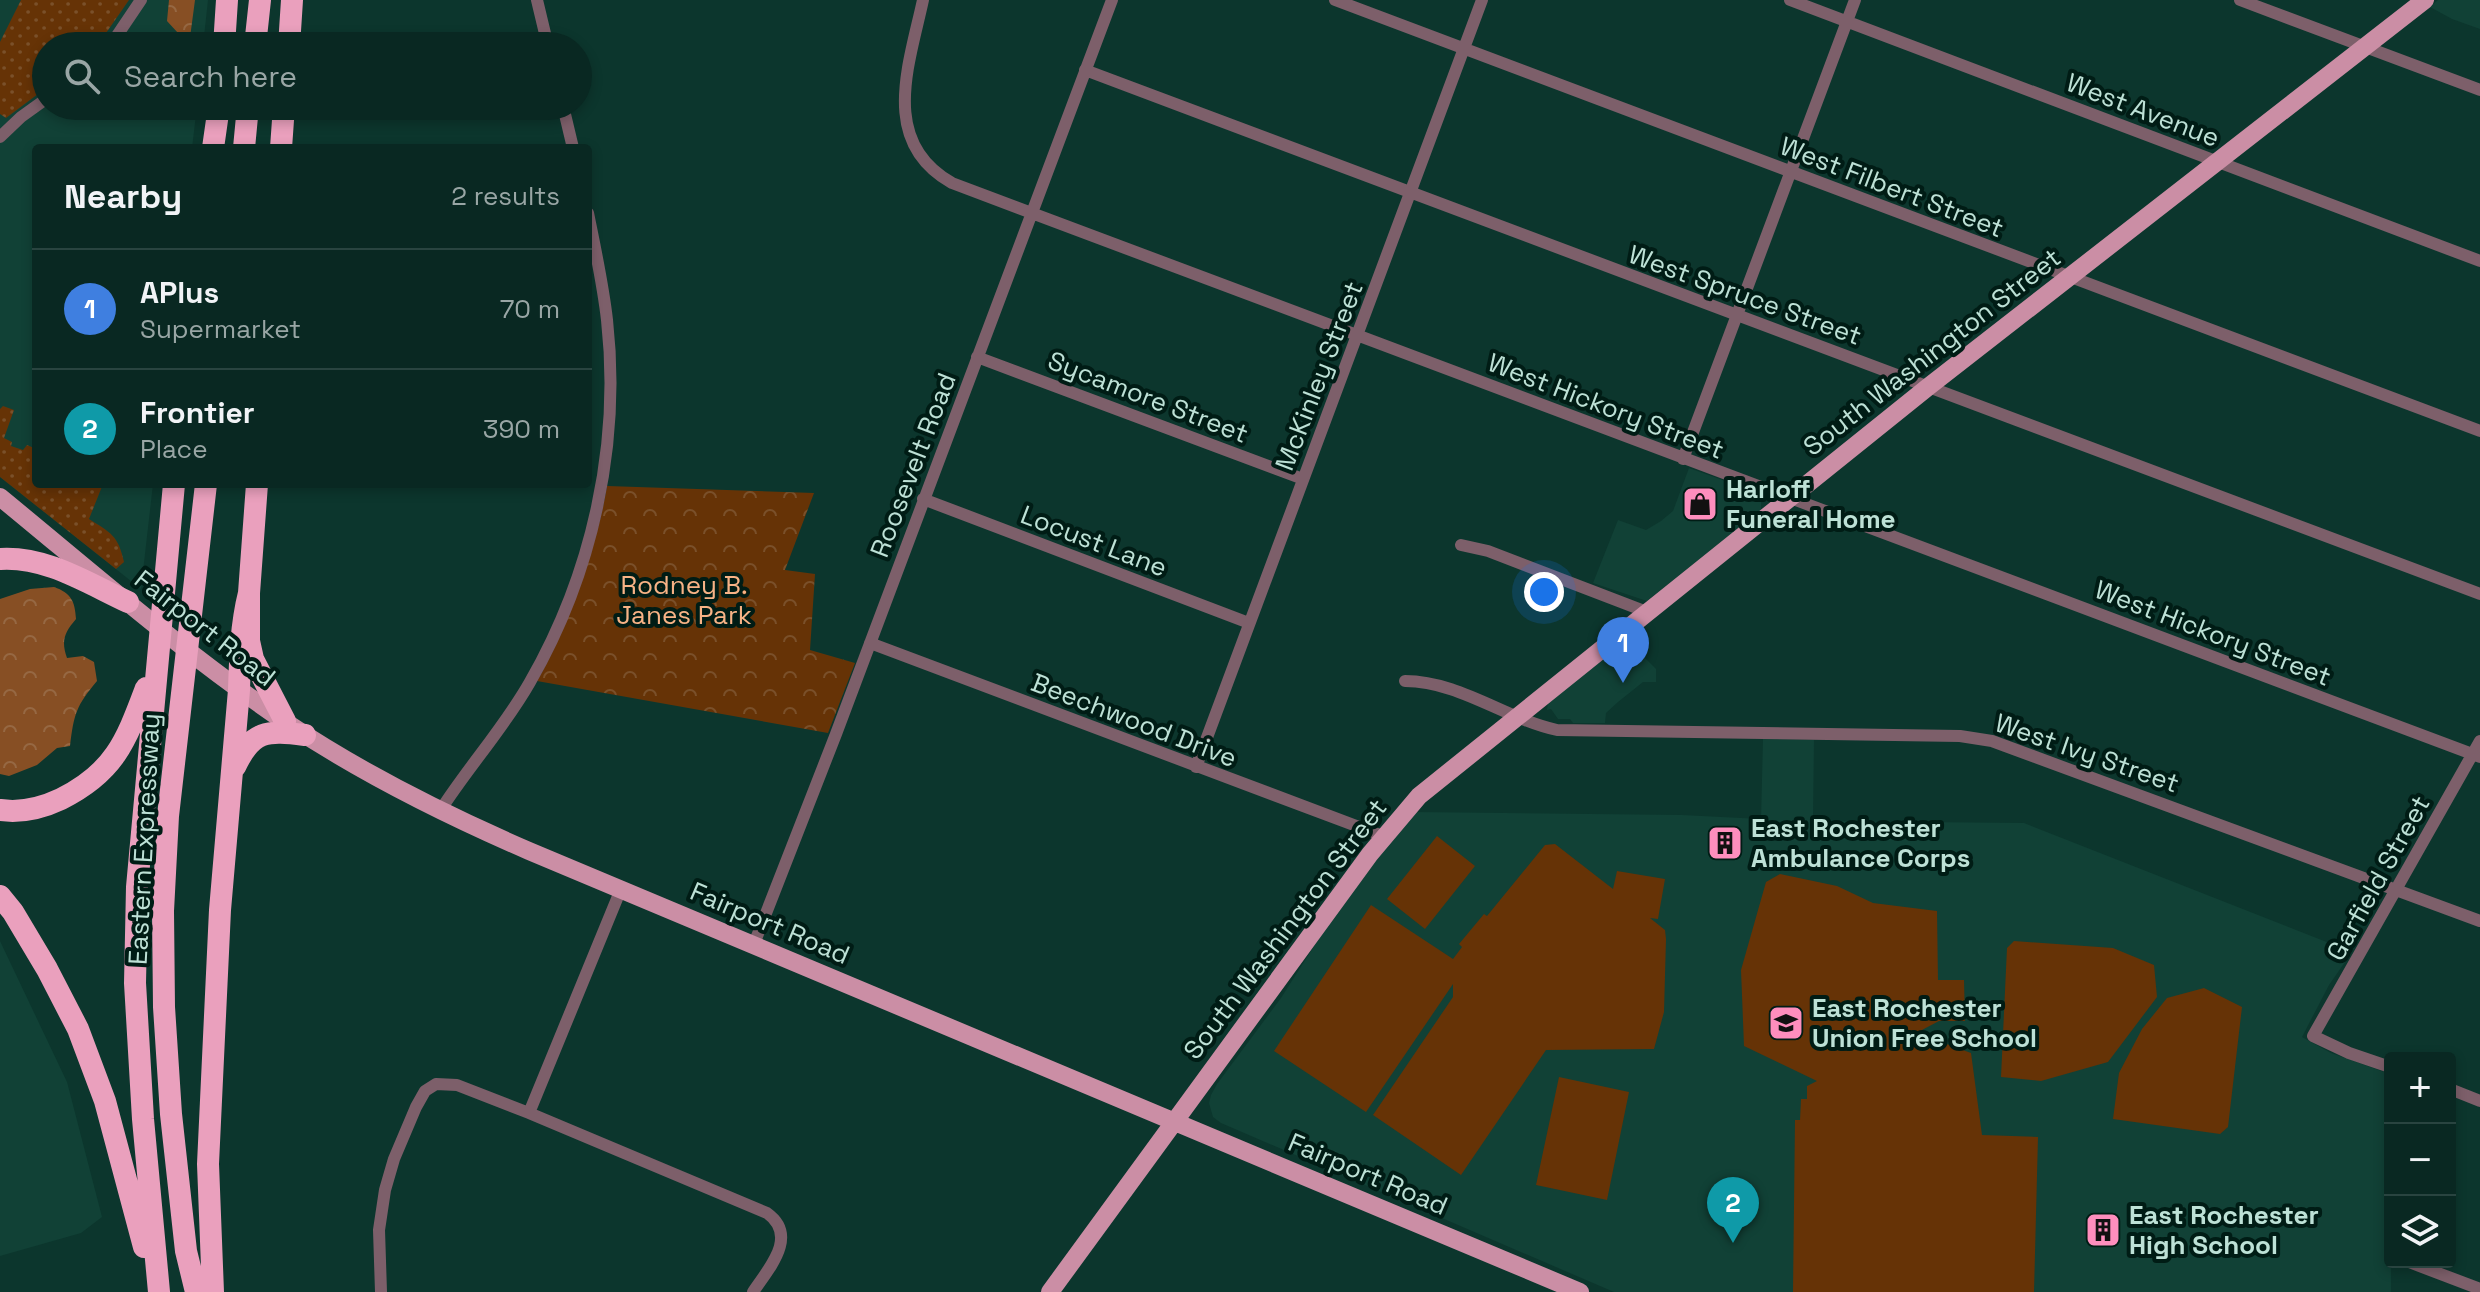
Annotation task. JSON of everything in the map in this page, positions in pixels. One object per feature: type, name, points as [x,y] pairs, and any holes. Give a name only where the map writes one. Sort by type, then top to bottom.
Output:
[{"type":"highway","points":[[225,32],[227,0]]},
{"type":"highway","points":[[257,32],[260,0]]},
{"type":"highway","points":[[290,32],[292,0]]},
{"type":"highway","points":[[214,144],[217,120]]},
{"type":"highway","points":[[244,144],[247,120]]},
{"type":"highway","points":[[281,144],[283,120]]},
{"type":"highway","name":"Eastern Expressway","points":[[158,1292],[135,983],[137,887],[174,488]]},
{"type":"highway","name":"Eastern Expressway","points":[[196,1292],[186,1251],[171,1114],[164,1007],[164,895],[168,816],[206,488]]},
{"type":"highway","points":[[257,488],[249,593],[249,641],[253,659],[285,721]]},
{"type":"highway","points":[[0,559],[19,558],[53,567],[128,602]]},
{"type":"highway","points":[[213,1292],[208,1164],[220,910],[241,640],[249,593]]},
{"type":"highway","points":[[0,810],[47,806],[82,789],[106,769],[129,734],[157,661]]},
{"type":"highway","points":[[230,784],[244,749],[256,736],[270,732],[305,735]]},
{"type":"highway","points":[[0,896],[40,957],[78,1029],[105,1101],[158,1292]]},
{"type":"main road","name":"South Washington Street","points":[[1050,1292],[1383,836],[1419,796],[1928,387],[2425,0]]},
{"type":"main road","name":"Fairport Road","points":[[0,497],[239,690],[305,735],[440,811],[1580,1292]]},
{"type":"street","points":[[119,32],[141,0]]},
{"type":"street","points":[[537,0],[545,32]]},
{"type":"street","name":"West Hickory Street","points":[[923,0],[905,88],[905,121],[923,159],[945,179],[2476,756]]},
{"type":"street","name":"Roosevelt Road","points":[[754,944],[1112,0]]},
{"type":"street","name":"West Filbert Street","points":[[1335,0],[2480,431]]},
{"type":"street","name":"McKinley Street","points":[[1196,767],[1482,0]]},
{"type":"street","name":"West Avenue","points":[[1790,0],[2480,261]]},
{"type":"street","points":[[1683,459],[1855,0]]},
{"type":"street","points":[[2240,0],[2480,90]]},
{"type":"street","name":"West Spruce Street","points":[[1085,70],[2480,594]]},
{"type":"street","points":[[0,137],[32,109]]},
{"type":"street","points":[[566,120],[572,144]]},
{"type":"street","points":[[440,811],[500,731],[532,680],[562,615],[600,500],[609,423],[608,345],[592,234]]},
{"type":"street","name":"Sycamore Street","points":[[977,357],[1303,479]]},
{"type":"street","name":"Locust Lane","points":[[923,499],[1249,623]]},
{"type":"street","points":[[1461,545],[1488,551],[1647,612]]},
{"type":"street","name":"Beechwood Drive","points":[[870,643],[1383,836]]},
{"type":"street","name":"West Ivy Street","points":[[1405,681],[1427,681],[1537,726],[1557,730],[1946,735],[1977,738],[2017,749],[2480,921]]},
{"type":"street","name":"Garfield Street","points":[[2384,1065],[2313,1036],[2476,756],[2480,741]]},
{"type":"street","points":[[529,1113],[621,889]]},
{"type":"street","points":[[381,1292],[379,1230],[394,1159],[425,1091],[436,1084],[449,1083],[529,1113],[775,1218],[782,1232],[781,1246],[753,1292]]},
{"type":"street","points":[[2456,1091],[2480,1101]]},
{"type":"street","points":[[2425,1268],[2480,1289]]},
{"type":"shaded area","points":[[0,0],[208,0],[205,32],[32,32],[32,120],[195,120],[192,144],[32,144],[32,488],[153,488],[141,589],[0,477]]},
{"type":"shaded area","points":[[2438,0],[2480,0],[2480,29],[2430,7]]},
{"type":"shaded area","points":[[1689,468],[1753,491],[1761,500],[1761,510],[1647,601],[1593,583],[1618,520],[1646,530],[1661,521],[1673,511]]},
{"type":"shaded area","points":[[1625,638],[1656,669],[1656,682],[1643,682],[1618,702],[1606,713],[1605,723],[1573,723],[1570,719],[1558,719],[1551,709],[1547,710],[1548,702]]},
{"type":"shaded area","name":"East Rochester Union Free School","points":[[1763,739],[1814,740],[1813,821],[2024,823],[2352,952],[2329,985],[2302,1037],[2331,1053],[2384,1072],[2384,1268],[2391,1268],[2391,1292],[1614,1292],[1213,1117],[1209,1103],[1217,1084],[1281,998],[1339,907],[1413,812],[1682,815],[1761,819]]},
{"type":"shaded area","points":[[0,941],[67,1082],[102,1217],[81,1233],[0,1256]]},
{"type":"green space","points":[[21,0],[129,0],[107,32],[32,32],[32,98],[6,118],[0,114],[0,42]]},
{"type":"green space","points":[[169,0],[195,0],[191,32],[177,32],[167,21]]},
{"type":"green space","points":[[3,406],[14,410],[4,438],[12,442],[11,446],[23,450],[27,445],[32,447],[32,488],[101,488],[89,519],[116,540],[124,562],[116,569],[0,477],[0,409]]},
{"type":"green space","name":"Rodney B. Janes Park","points":[[607,486],[814,493],[785,570],[815,574],[810,650],[855,663],[828,733],[537,681],[560,637],[580,586]]},
{"type":"green space","points":[[54,587],[68,595],[75,607],[76,619],[64,642],[67,658],[83,656],[94,662],[97,681],[77,711],[70,746],[57,748],[37,765],[9,776],[0,774],[0,599],[30,589]]},
{"type":"green space","points":[[1437,836],[1475,866],[1425,929],[1387,899]]},
{"type":"green space","points":[[1555,844],[1613,889],[1617,871],[1665,879],[1658,919],[1650,918],[1665,930],[1666,939],[1664,1012],[1654,1049],[1546,1050],[1461,1175],[1373,1115],[1453,997],[1453,984],[1366,1112],[1274,1051],[1371,905],[1453,959],[1462,947],[1459,944],[1484,914],[1487,916],[1545,845]]},
{"type":"green space","points":[[1780,874],[1837,886],[1873,903],[1937,911],[1938,980],[1964,980],[1965,1021],[1939,1021],[1922,1030],[1925,1036],[1971,1053],[1982,1135],[2038,1137],[2034,1292],[1793,1292],[1795,1120],[1800,1120],[1801,1099],[1807,1099],[1807,1086],[1817,1081],[1744,1046],[1741,970],[1766,882]]},
{"type":"green space","points":[[2014,941],[2113,948],[2154,965],[2157,997],[2108,1062],[2041,1081],[2001,1077],[2007,948]]},
{"type":"green space","points":[[2204,988],[2242,1007],[2228,1127],[2220,1134],[2113,1119],[2119,1073],[2142,1029],[2167,998]]},
{"type":"green space","points":[[1559,1077],[1629,1092],[1607,1200],[1536,1185]]},
{"type":"place","name":"Harloff Funeral Home","points":[[1700,504]]},
{"type":"place","name":"APlus","points":[[1623,683]]},
{"type":"place","name":"East Rochester Ambulance Corps","points":[[1725,843]]},
{"type":"place","name":"East Rochester Union Free School","points":[[1786,1023]]},
{"type":"place","name":"East Rochester High School","points":[[2103,1230]]},
{"type":"place","name":"Frontier","points":[[1733,1243]]}]
